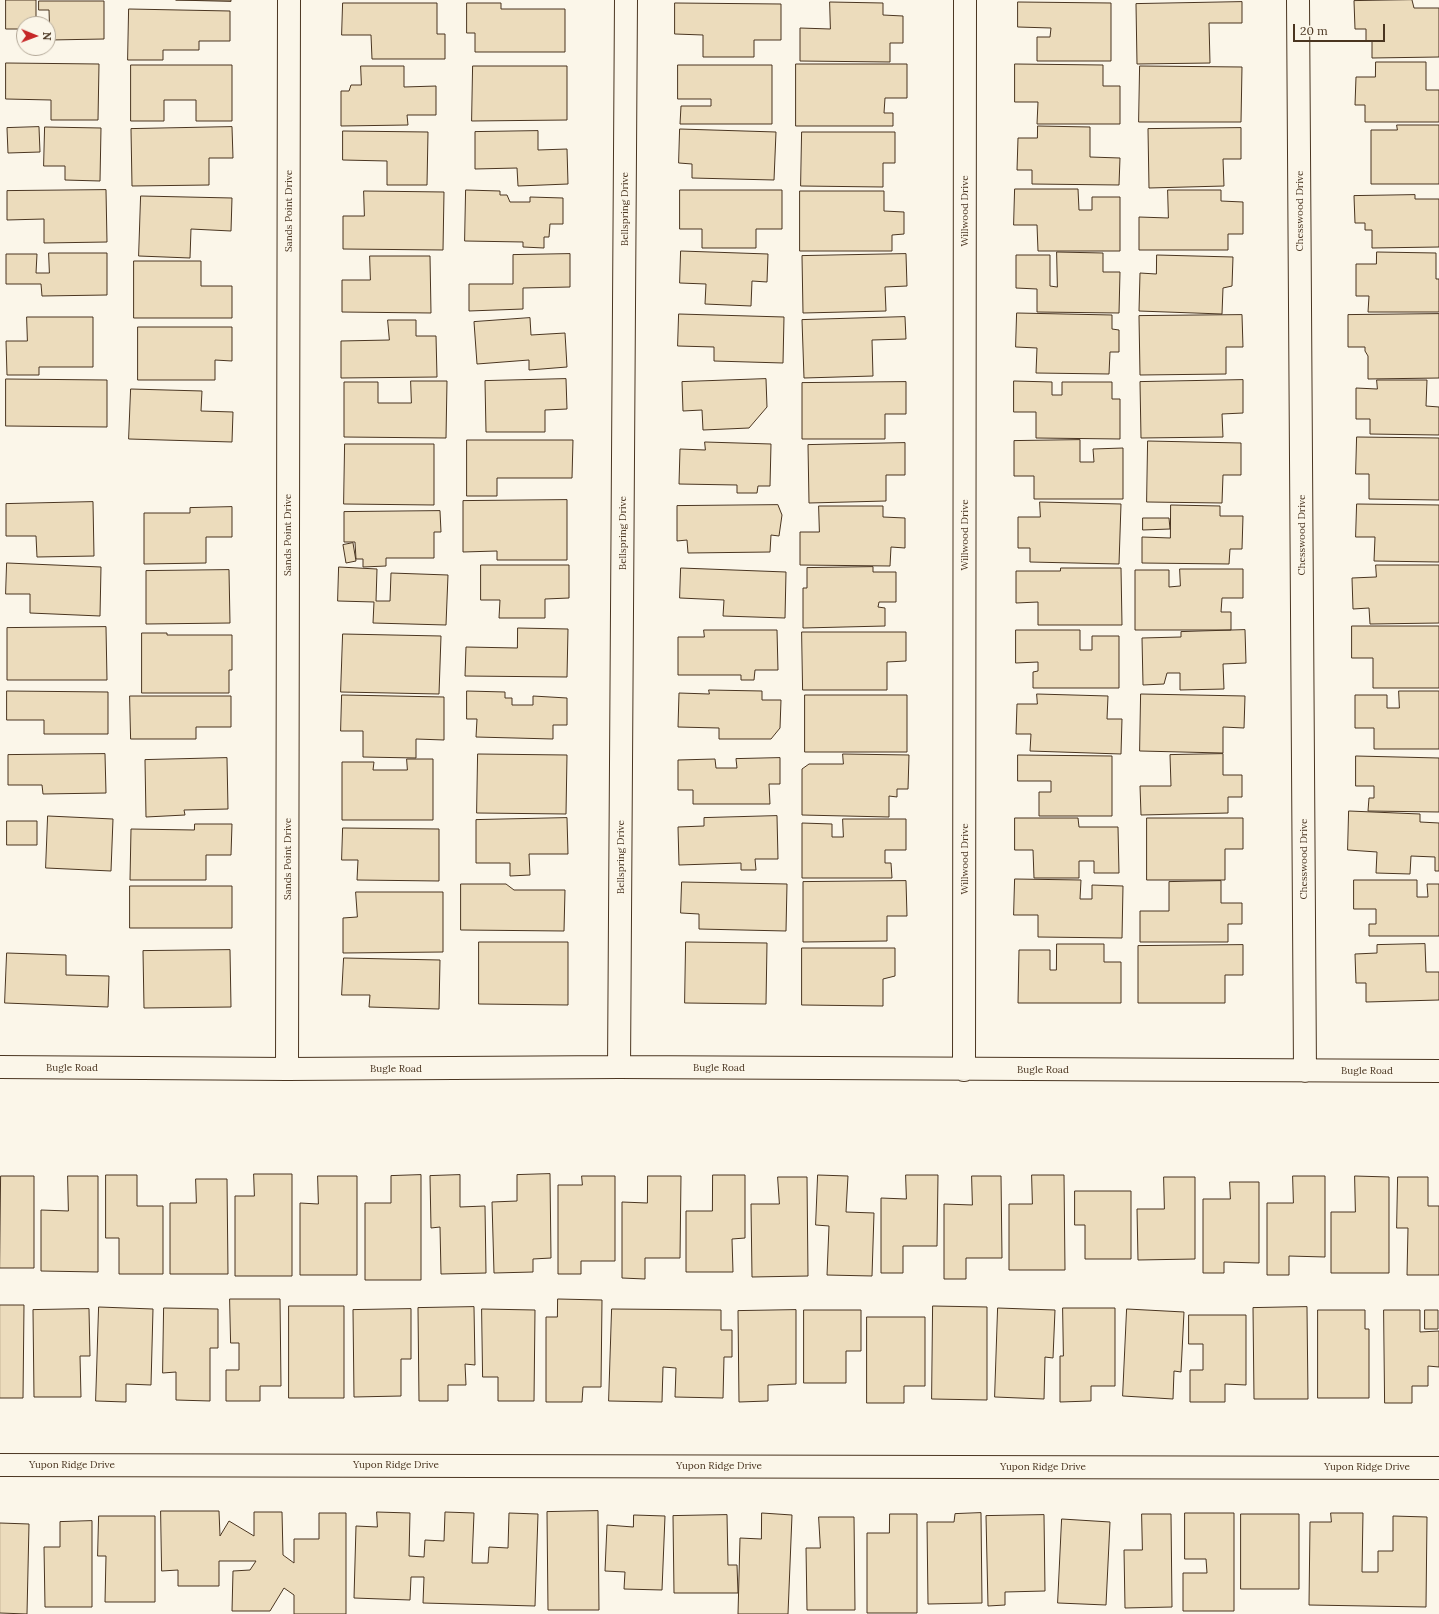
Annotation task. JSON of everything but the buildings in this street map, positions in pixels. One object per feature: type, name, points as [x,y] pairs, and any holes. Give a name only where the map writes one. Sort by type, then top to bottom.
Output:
[{"type":"street","name":"Sands Point Drive","points":[[288,1069],[289,0]]},
{"type":"street","name":"Bellspring Drive","points":[[619,1067],[626,0]]},
{"type":"street","name":"Willwood Drive","points":[[964,1070],[965,0]]},
{"type":"street","name":"Chesswood Drive","points":[[1298,0],[1306,1071]]},
{"type":"street","name":"Bugle Road","points":[[0,1067],[288,1069],[619,1067],[964,1070],[1439,1071]]},
{"type":"street","name":"Yupon Ridge Drive","points":[[0,1465],[1439,1468]]}]
